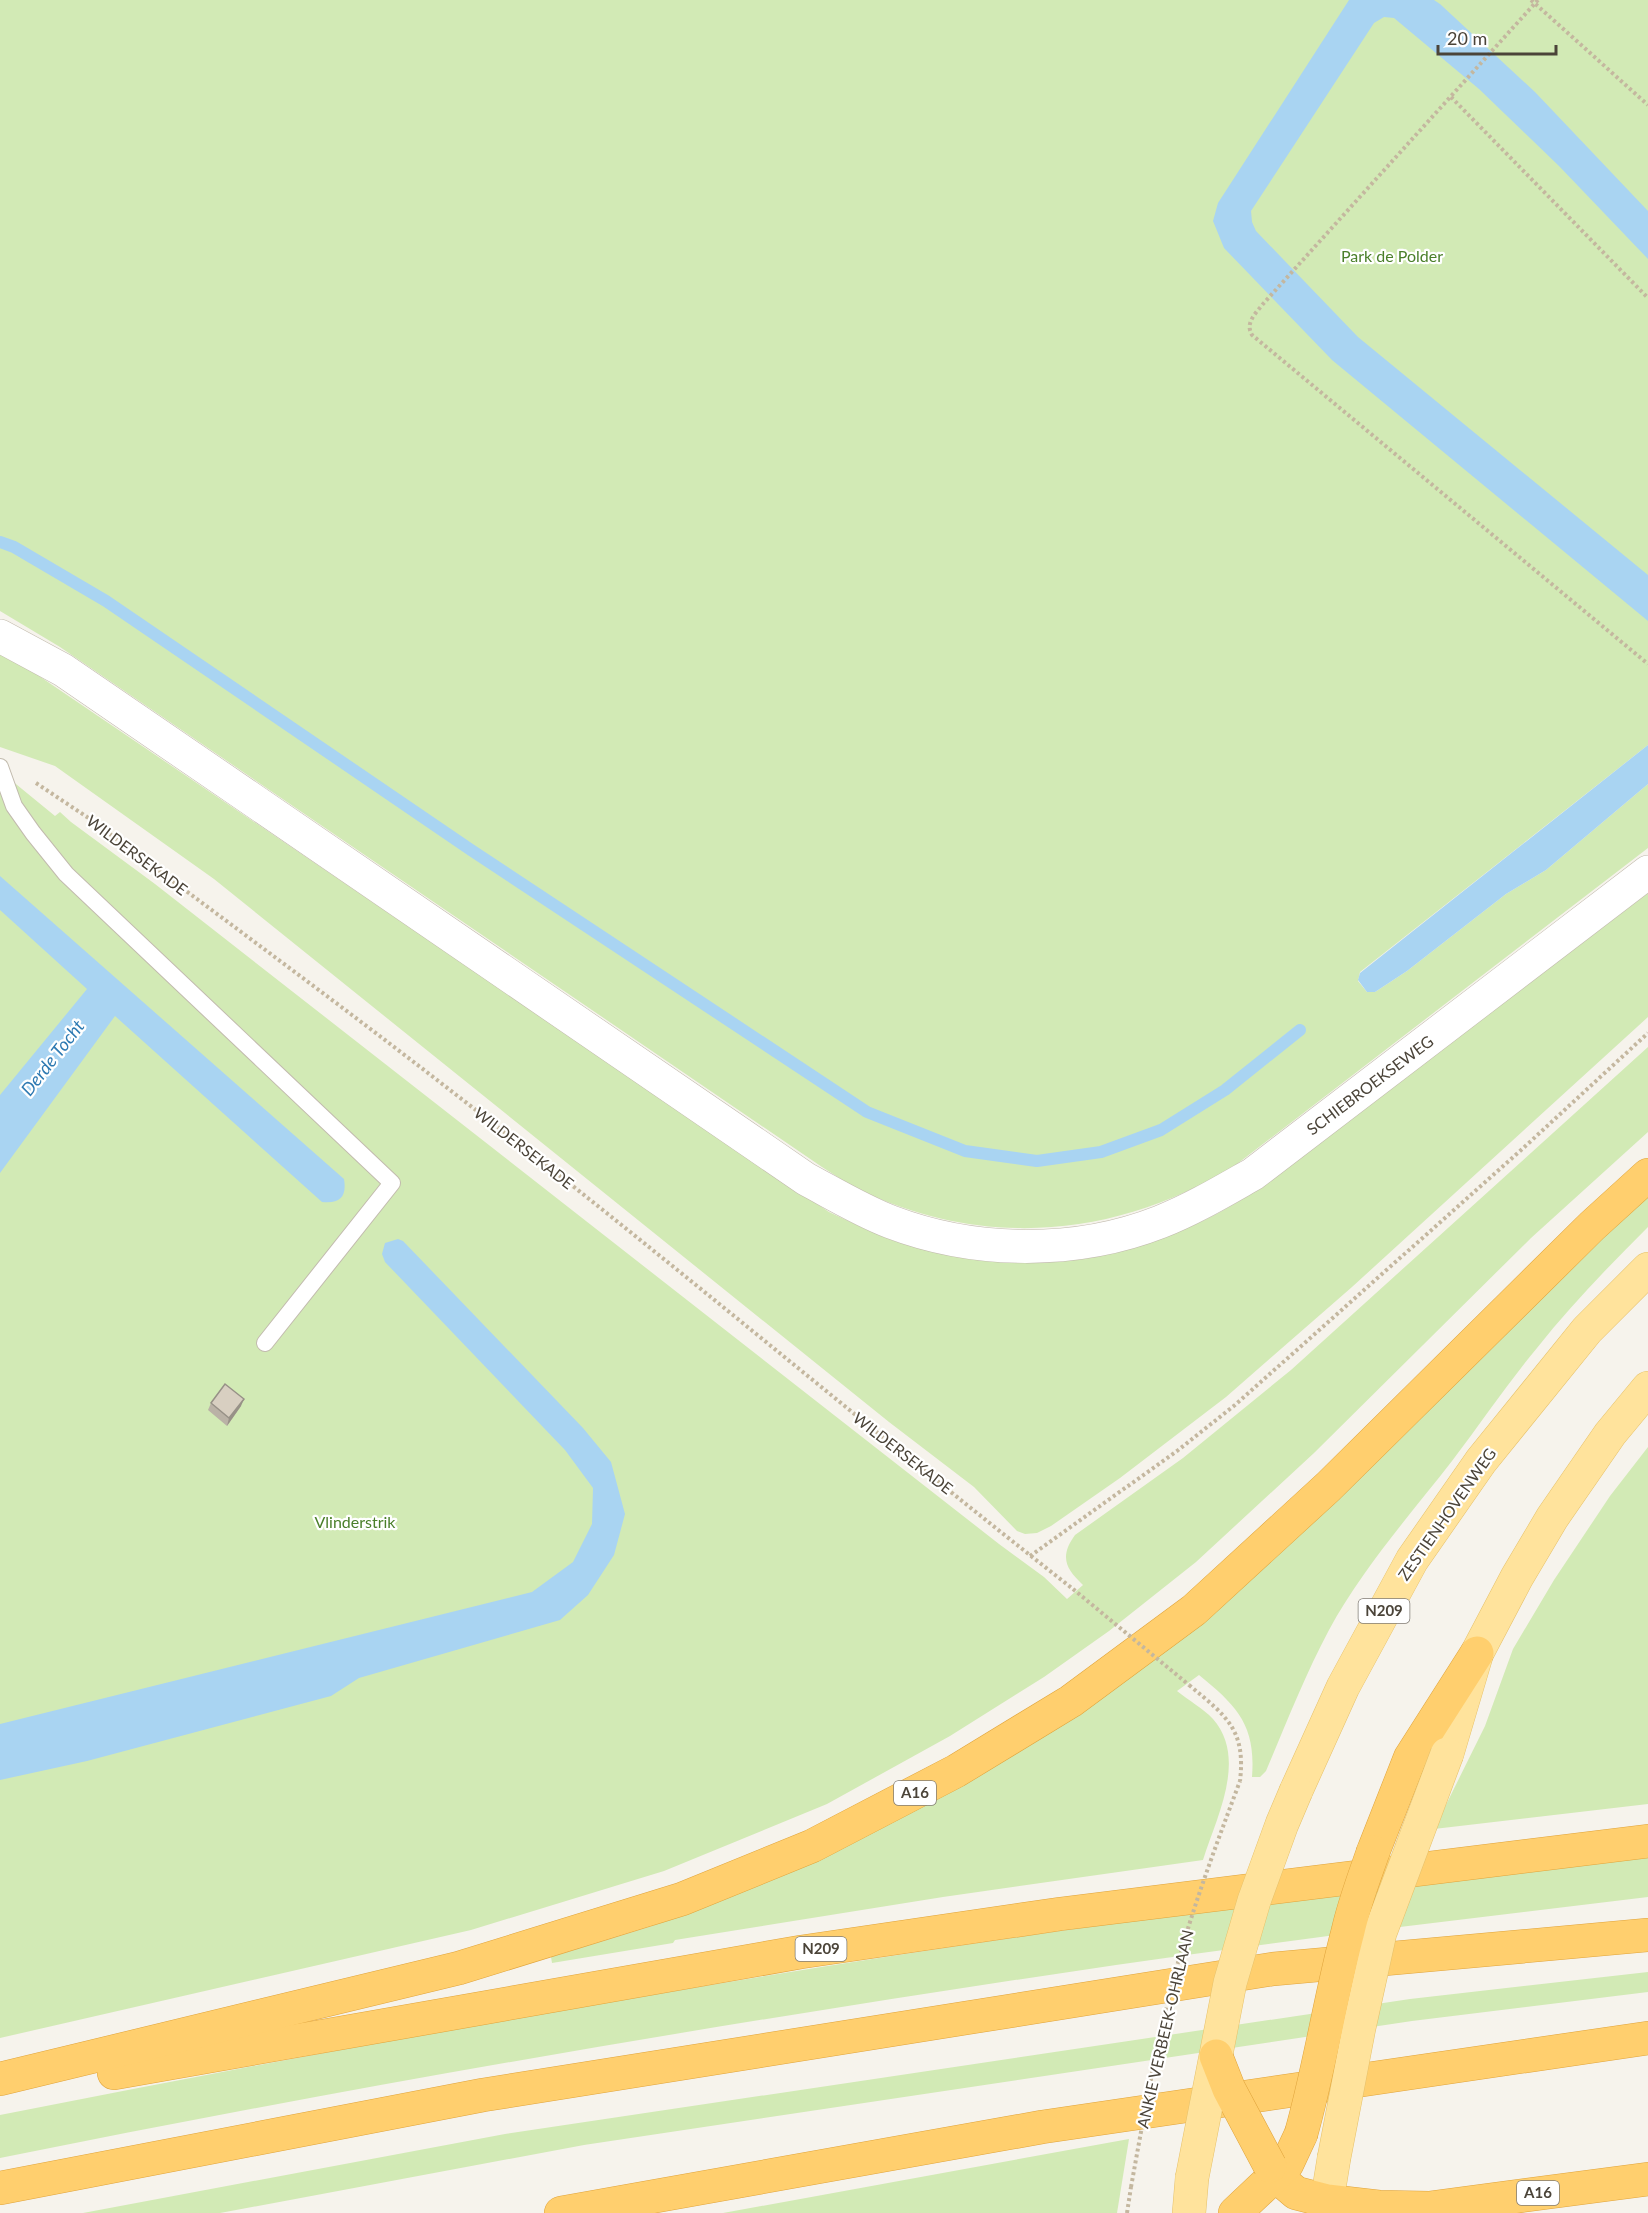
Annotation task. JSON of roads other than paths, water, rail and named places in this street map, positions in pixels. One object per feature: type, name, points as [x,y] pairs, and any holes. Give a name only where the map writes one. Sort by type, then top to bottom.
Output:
[{"type":"highway","name":"A16","points":[[0,2079],[459,1968],[682,1899],[812,1846],[956,1771],[1071,1701],[1194,1610],[1328,1487],[1575,1243],[1648,1175]]},
{"type":"highway","points":[[1235,2213],[1278,2169],[1301,2134],[1312,2096],[1318,2054],[1348,1929],[1373,1852],[1410,1758],[1477,1653]]},
{"type":"highway","name":"N209","points":[[0,2092],[801,1952],[1060,1914],[1648,1841]]},
{"type":"highway","points":[[0,2188],[483,2095],[1274,1969],[1648,1935]]},
{"type":"highway","points":[[561,2213],[1041,2127],[1648,2038]]},
{"type":"highway","name":"A16","points":[[1216,2056],[1229,2089],[1278,2169],[1296,2193],[1327,2201],[1425,2210],[1648,2179]]},
{"type":"main road","name":"ZESTIENHOVENWEG","points":[[1216,2056],[1230,1983],[1251,1911],[1282,1824],[1343,1687],[1412,1560],[1481,1461],[1587,1330],[1648,1269]]},
{"type":"main road","points":[[1327,2201],[1359,2028],[1380,1933],[1447,1754],[1477,1653],[1517,1577],[1552,1518],[1610,1434],[1648,1388]]},
{"type":"main road","name":"N209","points":[[1189,2213],[1192,2178],[1216,2056]]},
{"type":"street","name":"SCHIEBROEKSEWEG","points":[[0,636],[73,677],[806,1179],[891,1222],[936,1236],[987,1245],[1066,1244],[1120,1236],[1194,1208],[1253,1174],[1648,873]]},
{"type":"lane","points":[[0,767],[14,806],[66,874],[392,1183],[266,1343]]},
{"type":"water","points":[[1349,0],[1434,0],[1440,4],[1535,92],[1648,211],[1648,259],[1559,166],[1479,89],[1394,18],[1384,17],[1374,23],[1251,211],[1256,231],[1358,337],[1648,575],[1648,621],[1332,360],[1224,248],[1213,221],[1218,203]]},
{"type":"water","points":[[1648,745],[1648,784],[1546,870],[1506,894],[1407,971],[1375,992],[1367,992],[1358,980],[1360,973]]},
{"type":"water","name":"Derde Tocht","points":[[0,876],[344,1179],[345,1185],[341,1198],[333,1202],[322,1202],[115,1016],[0,1173],[0,1095],[87,989],[0,910]]},
{"type":"water","points":[[398,1239],[403,1241],[583,1428],[611,1462],[625,1514],[614,1555],[588,1595],[560,1620],[359,1678],[331,1696],[87,1761],[0,1780],[0,1724],[532,1592],[573,1562],[592,1524],[593,1488],[565,1450],[385,1262],[382,1254],[385,1243]]},
{"type":"waterway","points":[[0,542],[14,547],[106,601],[471,850],[867,1112],[965,1151],[1037,1161],[1101,1152],[1161,1130],[1225,1090],[1300,1030]]},
{"type":"park label","name":"Park de Polder","points":[[1392,256]]},
{"type":"park label","name":"Vlinderstrik","points":[[355,1522]]}]
